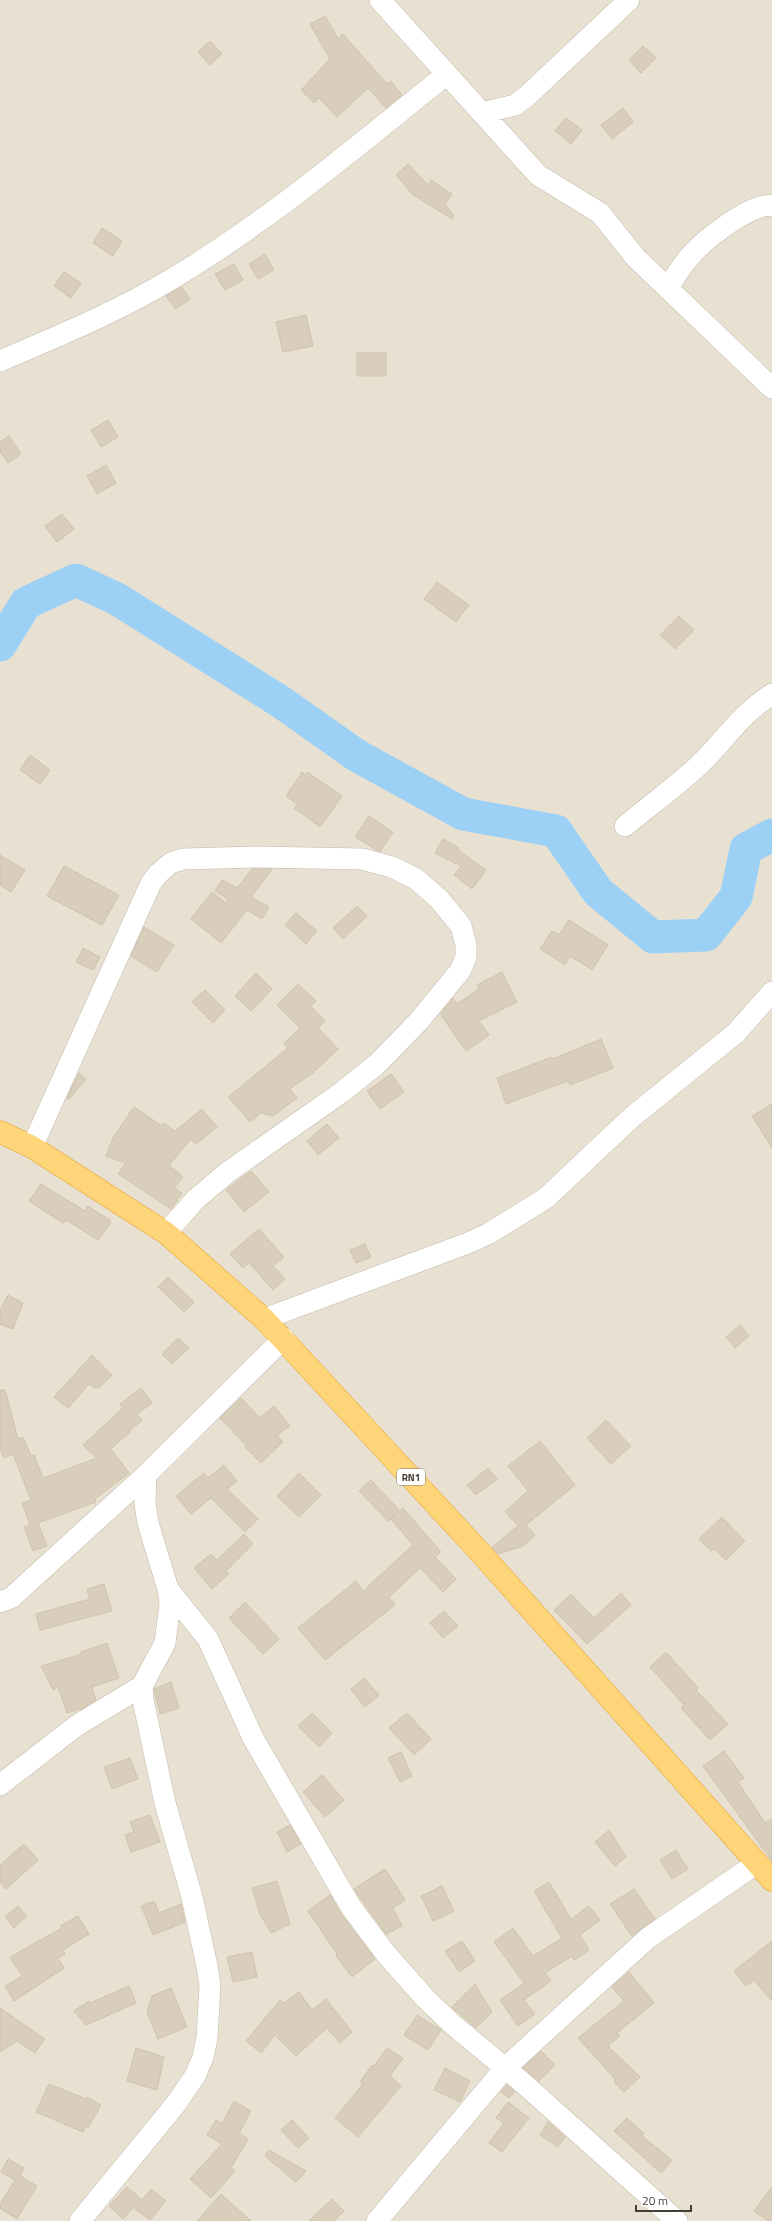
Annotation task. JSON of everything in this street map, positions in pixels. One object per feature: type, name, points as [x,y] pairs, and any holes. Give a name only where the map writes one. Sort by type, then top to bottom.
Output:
[{"type":"highway","name":"RN1","points":[[0,1132],[32,1147],[166,1233],[284,1338],[478,1550],[772,1880]]},
{"type":"street","points":[[380,0],[538,175],[600,213],[630,253],[772,388]]},
{"type":"street","points":[[482,113],[516,105],[629,0]]},
{"type":"street","points":[[0,361],[82,326],[170,280],[257,222],[447,74]]},
{"type":"street","points":[[667,288],[693,253],[709,239],[751,210],[760,206],[772,206]]},
{"type":"street","points":[[625,826],[697,766],[733,726],[757,704],[772,694]]},
{"type":"street","points":[[32,1147],[151,883],[159,873],[171,863],[183,859],[257,857],[362,859],[392,867],[416,879],[439,899],[461,926],[466,945],[466,957],[460,971],[418,1022],[377,1064],[342,1092],[228,1172],[196,1199],[166,1233]]},
{"type":"street","points":[[264,1319],[468,1243],[488,1234],[546,1198],[632,1117],[736,1033],[772,992]]},
{"type":"street","points":[[0,1602],[11,1598],[146,1476],[284,1338]]},
{"type":"street","points":[[0,1784],[76,1726],[142,1686],[165,1643],[170,1604],[168,1589],[148,1523],[145,1504],[146,1476]]},
{"type":"street","points":[[168,1589],[208,1639],[253,1738],[351,1907],[386,1954],[425,1998],[677,2221]]},
{"type":"street","points":[[80,2221],[187,2088],[195,2076],[203,2057],[207,2038],[210,1985],[207,1966],[192,1897],[165,1803],[143,1700],[142,1686]]},
{"type":"street","points":[[377,2221],[505,2068],[648,1938],[757,1863]]},
{"type":"shaded area","points":[[0,0],[772,0],[772,2221],[0,2221]]},
{"type":"building","points":[[325,16],[338,39],[343,34],[387,84],[391,81],[402,95],[386,108],[368,88],[337,117],[319,98],[314,103],[301,90],[330,59],[310,24]]},
{"type":"building","points":[[210,41],[222,54],[210,65],[198,52]]},
{"type":"building","points":[[643,46],[656,58],[641,73],[629,60]]},
{"type":"building","points":[[623,108],[633,122],[612,139],[601,125]]},
{"type":"building","points":[[566,118],[582,130],[571,144],[555,131]]},
{"type":"building","points":[[408,164],[428,185],[431,180],[452,194],[445,205],[454,215],[452,219],[412,194],[396,175]]},
{"type":"building","points":[[102,228],[122,241],[113,256],[93,243]]},
{"type":"building","points":[[265,254],[274,270],[258,279],[249,264]]},
{"type":"building","points":[[234,264],[243,280],[225,290],[215,274]]},
{"type":"building","points":[[64,272],[81,283],[71,298],[54,286]]},
{"type":"building","points":[[182,287],[190,299],[175,309],[166,296]]},
{"type":"building","points":[[306,315],[313,346],[283,352],[276,322]]},
{"type":"building","points":[[357,353],[386,353],[386,376],[357,376]]},
{"type":"building","points":[[108,420],[118,437],[101,447],[91,430]]},
{"type":"building","points":[[9,436],[21,454],[8,463],[0,452],[0,442]]},
{"type":"building","points":[[106,465],[116,483],[97,494],[87,476]]},
{"type":"building","points":[[62,514],[74,529],[57,542],[45,526]]},
{"type":"building","points":[[437,582],[469,605],[456,622],[424,599]]},
{"type":"building","points":[[679,616],[694,630],[675,649],[660,635]]},
{"type":"building","points":[[30,755],[50,770],[40,784],[20,770]]},
{"type":"building","points":[[302,772],[305,775],[307,772],[342,796],[320,827],[294,808],[297,804],[286,796]]},
{"type":"building","points":[[369,816],[393,832],[380,852],[355,837]]},
{"type":"building","points":[[443,839],[459,848],[458,850],[486,870],[472,889],[454,875],[461,866],[435,853]]},
{"type":"building","points":[[0,855],[25,870],[11,892],[0,885]]},
{"type":"building","points":[[64,866],[119,895],[102,925],[47,896]]},
{"type":"building","points":[[252,869],[272,869],[251,897],[269,907],[262,919],[247,910],[221,943],[191,919],[212,892],[226,903],[228,899],[215,891],[222,880],[237,888]]},
{"type":"building","points":[[357,906],[367,916],[343,939],[333,928]]},
{"type":"building","points":[[296,913],[317,931],[306,944],[285,925]]},
{"type":"building","points":[[569,920],[608,945],[592,970],[570,956],[565,965],[540,949],[552,931],[559,935]]},
{"type":"building","points":[[144,927],[174,945],[157,972],[131,956]]},
{"type":"building","points":[[83,948],[100,957],[93,970],[76,962]]},
{"type":"building","points":[[502,972],[517,1002],[479,1021],[489,1035],[466,1051],[441,1015],[442,1012],[453,998],[457,1004],[479,989],[477,985]]},
{"type":"building","points":[[256,973],[272,989],[251,1011],[235,996]]},
{"type":"building","points":[[298,984],[316,1001],[311,1006],[325,1021],[318,1028],[338,1049],[314,1072],[290,1089],[297,1098],[273,1116],[261,1113],[250,1122],[228,1097],[288,1048],[284,1043],[300,1028],[277,1005]]},
{"type":"building","points":[[205,990],[225,1010],[213,1023],[192,1002]]},
{"type":"building","points":[[601,1039],[613,1068],[570,1085],[568,1081],[506,1104],[497,1078],[552,1057],[553,1059]]},
{"type":"building","points":[[79,1073],[86,1079],[69,1099],[67,1098]]},
{"type":"building","points":[[391,1074],[404,1092],[380,1109],[367,1091]]},
{"type":"building","points":[[772,1104],[772,1148],[752,1116]]},
{"type":"building","points":[[134,1107],[162,1126],[164,1123],[175,1131],[202,1109],[217,1127],[196,1144],[191,1139],[169,1165],[183,1177],[174,1188],[182,1193],[171,1209],[118,1174],[126,1163],[106,1156],[114,1136]]},
{"type":"building","points":[[327,1124],[339,1138],[318,1155],[307,1141]]},
{"type":"building","points":[[251,1171],[269,1192],[244,1212],[226,1190]]},
{"type":"building","points":[[41,1184],[85,1211],[88,1206],[110,1220],[110,1224],[98,1240],[66,1220],[63,1223],[29,1201]]},
{"type":"building","points":[[259,1229],[284,1257],[273,1266],[285,1279],[273,1290],[249,1263],[243,1268],[230,1254]]},
{"type":"building","points":[[365,1244],[371,1257],[356,1263],[350,1250]]},
{"type":"building","points":[[168,1277],[194,1302],[184,1312],[158,1287]]},
{"type":"building","points":[[8,1295],[23,1303],[13,1329],[0,1324],[0,1310]]},
{"type":"building","points":[[740,1325],[749,1336],[735,1348],[726,1337]]},
{"type":"building","points":[[178,1338],[189,1348],[172,1364],[162,1354]]},
{"type":"building","points":[[92,1355],[112,1375],[99,1388],[94,1388],[89,1384],[68,1408],[54,1397]]},
{"type":"building","points":[[141,1388],[152,1403],[137,1414],[142,1421],[129,1430],[131,1431],[111,1449],[129,1473],[95,1499],[96,1502],[38,1523],[47,1546],[33,1551],[24,1527],[30,1525],[22,1503],[31,1500],[13,1454],[4,1458],[0,1448],[0,1390],[5,1390],[18,1439],[23,1437],[31,1456],[34,1455],[43,1478],[97,1458],[83,1445],[123,1408],[120,1404]]},
{"type":"building","points":[[241,1398],[260,1418],[274,1406],[290,1426],[277,1435],[283,1442],[261,1463],[220,1418]]},
{"type":"building","points":[[606,1420],[631,1446],[611,1464],[587,1438]]},
{"type":"building","points":[[540,1441],[575,1485],[526,1525],[535,1535],[523,1546],[498,1554],[492,1547],[518,1526],[505,1511],[528,1491],[508,1466]]},
{"type":"building","points":[[224,1465],[237,1481],[227,1489],[258,1519],[245,1532],[211,1498],[191,1514],[176,1496],[204,1473],[208,1478]]},
{"type":"building","points":[[488,1468],[497,1479],[476,1495],[467,1485]]},
{"type":"building","points":[[299,1473],[321,1495],[299,1517],[277,1496]]},
{"type":"building","points":[[371,1480],[399,1510],[388,1521],[359,1491]]},
{"type":"building","points":[[403,1508],[441,1552],[435,1557],[456,1579],[443,1592],[420,1568],[389,1597],[395,1605],[325,1660],[298,1628],[356,1581],[363,1591],[413,1545],[391,1519]]},
{"type":"building","points":[[722,1517],[745,1541],[726,1560],[714,1549],[711,1551],[699,1539]]},
{"type":"building","points":[[244,1534],[253,1544],[226,1571],[229,1574],[212,1589],[194,1568],[211,1554],[217,1560]]},
{"type":"building","points":[[104,1584],[112,1611],[40,1630],[36,1614],[90,1599],[87,1589]]},
{"type":"building","points":[[621,1593],[631,1605],[587,1644],[554,1610],[571,1594],[594,1618]]},
{"type":"building","points":[[245,1602],[279,1639],[263,1654],[229,1618]]},
{"type":"building","points":[[444,1611],[458,1626],[443,1638],[430,1623]]},
{"type":"building","points":[[107,1643],[119,1678],[92,1687],[96,1700],[83,1708],[67,1713],[58,1687],[53,1690],[41,1666],[82,1654],[81,1652]]},
{"type":"building","points":[[666,1652],[698,1688],[696,1690],[728,1724],[710,1740],[681,1708],[684,1705],[650,1667]]},
{"type":"building","points":[[364,1678],[379,1695],[365,1707],[351,1689]]},
{"type":"building","points":[[171,1682],[179,1708],[160,1714],[154,1689]]},
{"type":"building","points":[[312,1713],[332,1733],[319,1747],[298,1726]]},
{"type":"building","points":[[407,1713],[431,1739],[414,1755],[389,1728]]},
{"type":"building","points":[[724,1751],[744,1778],[738,1782],[765,1823],[772,1819],[772,1861],[703,1766]]},
{"type":"building","points":[[401,1752],[412,1776],[400,1782],[388,1758]]},
{"type":"building","points":[[130,1758],[138,1779],[112,1789],[104,1767]]},
{"type":"building","points":[[322,1775],[344,1800],[325,1817],[303,1792]]},
{"type":"building","points":[[150,1815],[160,1842],[131,1852],[125,1835],[134,1832],[130,1822]]},
{"type":"building","points":[[290,1825],[301,1844],[287,1852],[277,1832]]},
{"type":"building","points":[[609,1830],[626,1857],[615,1866],[595,1842]]},
{"type":"building","points":[[24,1844],[38,1860],[6,1889],[0,1882],[0,1865]]},
{"type":"building","points":[[676,1850],[688,1869],[672,1879],[660,1860]]},
{"type":"building","points":[[385,1869],[405,1900],[393,1908],[402,1926],[386,1934],[354,1889]]},
{"type":"building","points":[[277,1881],[290,1924],[271,1933],[260,1914],[252,1888]]},
{"type":"building","points":[[549,1882],[571,1919],[589,1906],[600,1920],[580,1935],[589,1950],[574,1960],[572,1956],[545,1973],[551,1981],[524,2000],[535,2014],[518,2026],[500,2000],[524,1983],[494,1942],[513,1928],[533,1956],[562,1938],[534,1891]]},
{"type":"building","points":[[442,1886],[454,1911],[433,1921],[421,1896]]},
{"type":"building","points":[[634,1889],[655,1919],[632,1936],[610,1904]]},
{"type":"building","points":[[330,1895],[341,1914],[375,1959],[352,1977],[336,1956],[337,1954],[308,1911]]},
{"type":"building","points":[[154,1901],[159,1913],[181,1904],[185,1922],[153,1935],[141,1906]]},
{"type":"building","points":[[18,1906],[27,1916],[14,1928],[5,1917]]},
{"type":"building","points":[[78,1916],[89,1934],[63,1950],[65,1954],[58,1958],[64,1968],[14,2001],[5,1986],[22,1976],[10,1957],[62,1928],[60,1926]]},
{"type":"building","points":[[462,1941],[475,1961],[459,1972],[445,1951]]},
{"type":"building","points":[[772,1941],[772,2001],[754,1980],[746,1986],[734,1971]]},
{"type":"building","points":[[252,1952],[257,1977],[233,1982],[227,1957]]},
{"type":"building","points":[[629,1972],[654,2003],[617,2033],[620,2036],[608,2046],[640,2077],[624,2092],[614,2082],[616,2080],[578,2038],[624,2001],[612,1987]]},
{"type":"building","points":[[475,1984],[492,2012],[476,2028],[452,2007]]},
{"type":"building","points":[[129,1986],[136,2003],[86,2025],[74,2011],[89,2001],[90,2003]]},
{"type":"building","points":[[171,1988],[187,2027],[158,2039],[147,2012],[152,1996]]},
{"type":"building","points":[[299,1992],[312,2010],[326,1999],[352,2032],[340,2043],[327,2028],[296,2056],[275,2035],[261,2053],[246,2041],[280,2000],[283,2003]]},
{"type":"building","points":[[0,2008],[45,2039],[35,2053],[17,2041],[0,2052]]},
{"type":"building","points":[[417,2015],[441,2030],[428,2050],[404,2035]]},
{"type":"building","points":[[136,2048],[164,2057],[157,2090],[127,2081]]},
{"type":"building","points":[[387,2048],[403,2058],[390,2076],[401,2086],[358,2137],[335,2118],[363,2084],[360,2082]]},
{"type":"building","points":[[541,2051],[555,2065],[539,2081],[523,2068]]},
{"type":"building","points":[[445,2068],[470,2081],[460,2102],[434,2090]]},
{"type":"building","points":[[49,2084],[86,2099],[87,2097],[101,2105],[88,2128],[85,2126],[83,2132],[36,2112]]},
{"type":"building","points":[[507,2085],[515,2092],[509,2098],[501,2092]]},
{"type":"building","points":[[234,2101],[251,2111],[239,2133],[248,2139],[231,2168],[235,2171],[211,2198],[190,2179],[222,2144],[207,2135],[216,2120],[222,2124]]},
{"type":"building","points":[[508,2102],[529,2118],[502,2152],[489,2143],[504,2123],[496,2118]]},
{"type":"building","points":[[627,2118],[644,2134],[642,2136],[672,2160],[661,2173],[614,2131]]},
{"type":"building","points":[[292,2120],[309,2138],[298,2148],[281,2130]]},
{"type":"building","points":[[548,2122],[565,2137],[558,2147],[540,2135]]},
{"type":"building","points":[[269,2150],[306,2171],[296,2182],[265,2156]]},
{"type":"building","points":[[8,2159],[24,2168],[20,2176],[37,2186],[17,2219],[0,2208],[0,2204],[15,2180],[1,2172]]},
{"type":"building","points":[[127,2187],[141,2199],[123,2219],[109,2206]]},
{"type":"building","points":[[772,2187],[772,2221],[768,2221],[754,2211]]},
{"type":"building","points":[[151,2189],[166,2201],[150,2220],[135,2209]]},
{"type":"building","points":[[221,2194],[251,2221],[197,2221]]},
{"type":"building","points":[[332,2199],[344,2211],[334,2221],[309,2221]]},
{"type":"waterway","points":[[0,645],[26,603],[76,580],[117,599],[281,702],[356,755],[463,814],[556,831],[598,892],[653,937],[706,935],[736,897],[746,849],[772,835]]}]
